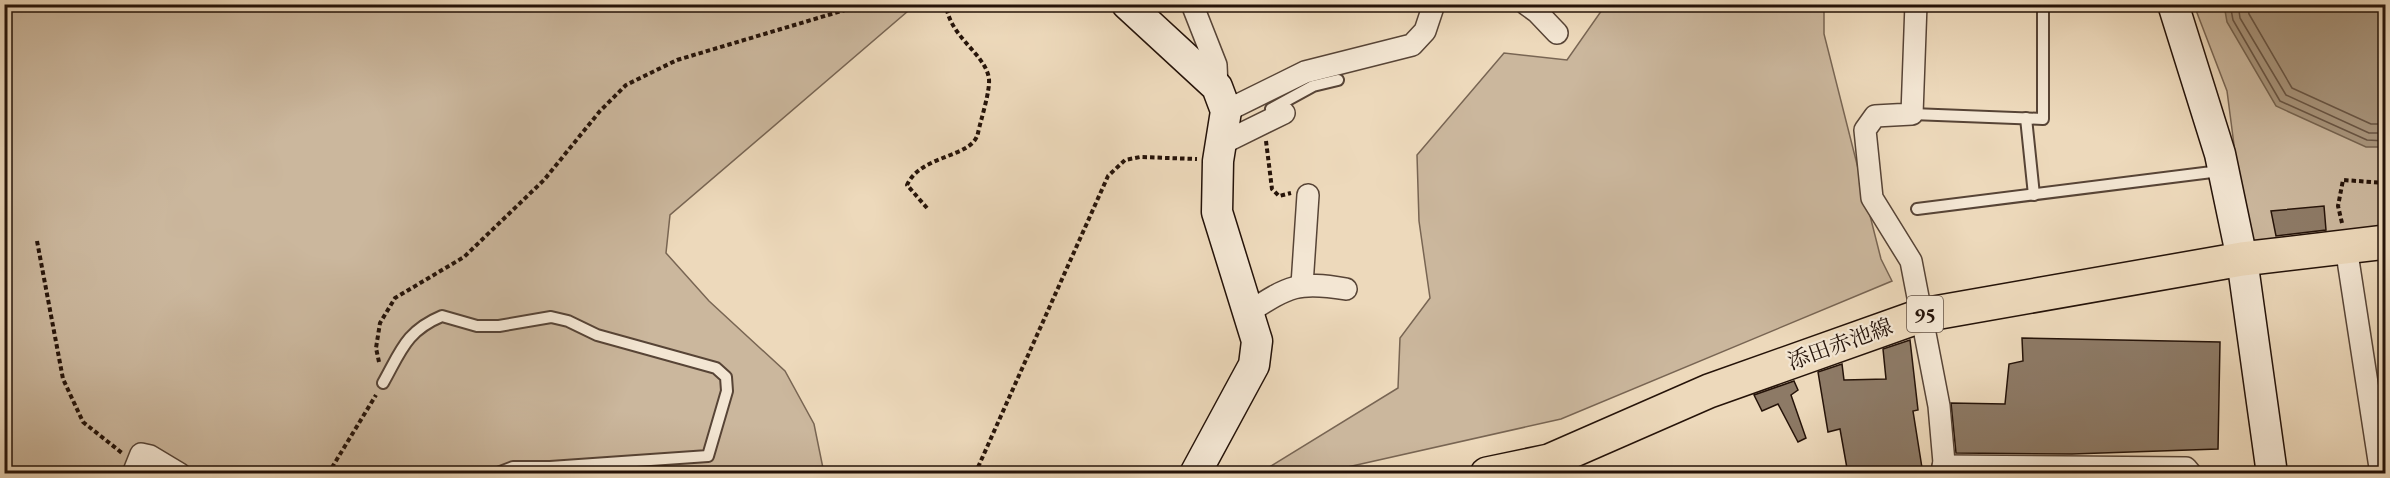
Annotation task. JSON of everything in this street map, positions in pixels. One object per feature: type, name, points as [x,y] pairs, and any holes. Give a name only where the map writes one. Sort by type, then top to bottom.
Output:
[{"type":"main road","name":"添田赤池線","points":[[1487,474],[1549,461],[1709,391],[1923,315],[2241,260],[2385,242]]},
{"type":"street","points":[[1127,4],[1224,127]]},
{"type":"street","points":[[1192,4],[1216,65],[1224,127],[1216,212],[1257,341],[1254,365],[1195,474]]},
{"type":"street","points":[[1224,127],[1305,72],[1412,45],[1425,31],[1434,4]]},
{"type":"street","points":[[1526,4],[1538,12],[1557,33]]},
{"type":"street","points":[[1916,4],[1912,114],[1875,116],[1865,130],[1872,198],[1911,261],[1939,406],[1944,470],[2186,468],[2191,474]]},
{"type":"street","points":[[2173,4],[2224,171],[2241,260],[2272,474]]},
{"type":"street","points":[[1224,127],[1263,122],[1284,113]]},
{"type":"street","points":[[1302,285],[1308,195]]},
{"type":"street","points":[[2346,247],[2381,474]]},
{"type":"street","points":[[1249,312],[1270,299],[1302,285],[1313,284],[1346,289]]},
{"type":"street","points":[[134,468],[141,454],[150,456],[180,474]]},
{"type":"lane","points":[[1912,114],[2043,119],[2043,4]]},
{"type":"lane","points":[[1224,127],[1272,108],[1313,86],[1338,80]]},
{"type":"lane","points":[[2026,118],[2034,195]]},
{"type":"lane","points":[[1917,209],[2224,171]]},
{"type":"lane","points":[[383,383],[407,339],[422,325],[442,316],[477,326],[499,326],[550,317],[568,321],[597,335],[716,368],[726,377],[727,391],[708,456],[550,468],[513,467],[495,474]]},
{"type":"path","points":[[328,474],[383,383],[376,348],[380,323],[394,298],[464,257],[544,180],[600,111],[626,85],[677,60],[865,4]]},
{"type":"path","points":[[927,208],[907,185],[911,176],[930,162],[969,147],[977,140],[989,80],[984,65],[961,39],[947,13],[946,4]]},
{"type":"path","points":[[1263,122],[1272,189],[1279,196],[1299,191],[1308,195]]},
{"type":"path","points":[[975,474],[1108,176],[1125,160],[1169,156],[1224,127]]},
{"type":"path","points":[[2346,247],[2338,206],[2343,180],[2385,183]]},
{"type":"path","points":[[37,241],[63,379],[83,422],[134,468]]},
{"type":"shaded area","points":[[4,5],[915,5],[670,215],[666,253],[709,301],[785,371],[814,424],[824,473],[5,473]]},
{"type":"shaded area","points":[[1603,5],[1824,5],[1824,34],[1881,259],[1892,281],[1561,419],[1321,473],[1258,474],[1398,388],[1400,338],[1430,298],[1419,221],[1417,155],[1504,53],[1567,60],[1602,10]]},
{"type":"shaded area","points":[[2194,5],[2385,5],[2385,230],[2247,245],[2227,91]]},
{"type":"water","points":[[2224,5],[2385,5],[2385,147],[2366,147],[2276,106],[2227,22]]},
{"type":"building","points":[[2324,206],[2326,230],[2276,236],[2271,211]]},
{"type":"building","points":[[2022,338],[2220,342],[2218,449],[2072,454],[1956,453],[1951,403],[2005,404],[2009,364],[2023,361]]},
{"type":"building","points":[[1910,340],[1918,410],[1913,411],[1923,474],[1848,474],[1840,429],[1828,432],[1818,372],[1842,364],[1844,380],[1886,379],[1883,349]]},
{"type":"building","points":[[1794,381],[1798,390],[1791,395],[1806,438],[1798,442],[1778,404],[1762,411],[1754,395]]}]
